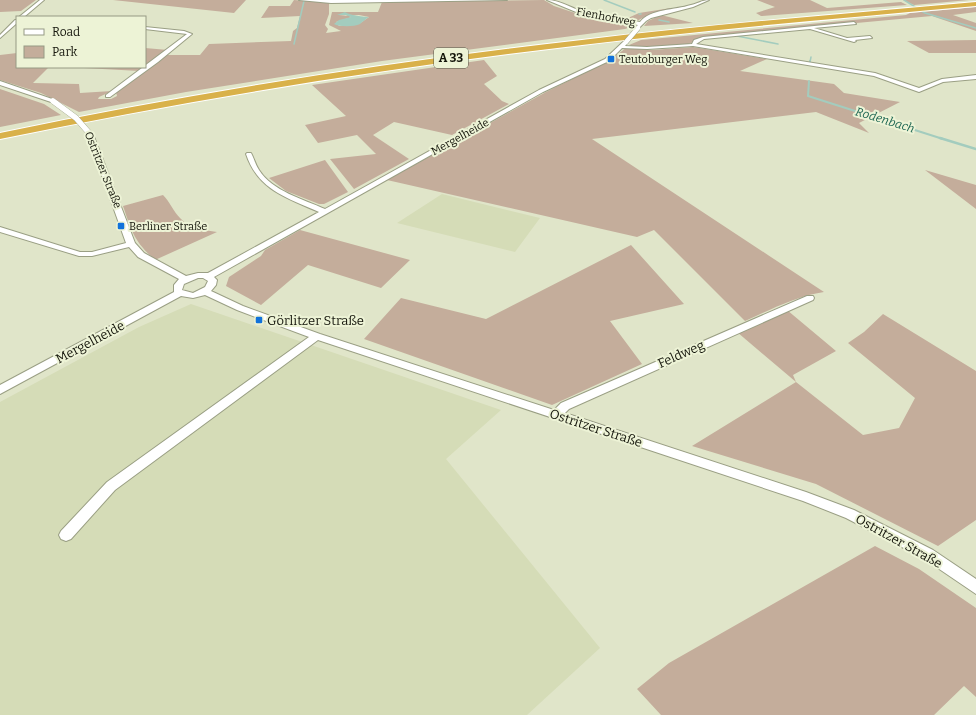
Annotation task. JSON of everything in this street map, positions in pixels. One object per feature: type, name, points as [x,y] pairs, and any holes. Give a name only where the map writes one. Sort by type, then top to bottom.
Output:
[{"type":"highway","name":"A 33","points":[[0,131],[210,91],[405,60],[615,35],[976,3]]},
{"type":"highway","name":"A 33","points":[[0,136],[214,95],[412,64],[642,35],[906,9]]},
{"type":"street","points":[[22,16],[42,0]]},
{"type":"street","points":[[300,0],[331,2],[505,0]]},
{"type":"street","name":"Fienhofweg","points":[[550,0],[563,7],[586,15],[640,26]]},
{"type":"street","name":"Mergelheide","points":[[208,276],[326,212],[541,91],[607,60],[624,44],[644,20],[652,16],[692,8],[707,0]]},
{"type":"street","points":[[0,36],[16,22]]},
{"type":"street","points":[[692,45],[696,41],[703,38],[854,23]]},
{"type":"street","points":[[108,96],[190,34],[146,28]]},
{"type":"street","points":[[806,28],[854,41]]},
{"type":"street","points":[[845,39],[870,37]]},
{"type":"street","points":[[624,44],[647,48],[692,45],[875,75],[919,90],[942,81],[976,77]]},
{"type":"street","name":"Ostritzer Straße","points":[[0,83],[53,101],[76,118],[90,134],[131,244],[141,255],[185,279]]},
{"type":"street","points":[[249,154],[256,171],[272,186],[326,212]]},
{"type":"street","points":[[0,229],[79,254],[92,254],[131,244]]},
{"type":"street","points":[[200,275],[208,276],[213,280],[213,283],[205,292],[194,295],[180,293],[177,288],[185,279],[200,275]]},
{"type":"street","name":"Ostritzer Straße","points":[[205,292],[240,308],[317,336],[806,497],[850,514],[928,554],[976,587]]},
{"type":"street","name":"Mergelheide","points":[[2,388],[180,293]]},
{"type":"street","name":"Feldweg","points":[[556,415],[565,406],[810,298]]},
{"type":"street","points":[[66,534],[112,486],[317,336]]},
{"type":"shaded area","points":[[442,194],[540,218],[515,252],[397,223]]},
{"type":"shaded area","points":[[191,304],[501,410],[446,459],[600,648],[527,715],[0,715],[0,402],[139,327]]},
{"type":"green space","points":[[0,0],[36,0],[21,11],[0,12]]},
{"type":"green space","points":[[113,0],[246,0],[234,13]]},
{"type":"green space","points":[[294,0],[329,3],[329,14],[325,25],[328,29],[326,33],[341,31],[329,25],[332,12],[378,12],[382,2],[544,0],[554,6],[575,13],[633,25],[625,29],[382,61],[186,92],[79,112],[41,93],[0,80],[0,55],[16,53],[16,68],[48,68],[33,83],[79,84],[80,93],[112,91],[99,97],[98,99],[111,99],[117,96],[116,92],[167,55],[200,55],[209,44],[291,41],[293,31],[297,28],[300,16],[261,18],[269,6],[290,6]],"holes":[[[359,15],[369,17],[359,24],[339,26],[336,22],[352,17],[348,16]]]},
{"type":"green space","points":[[757,0],[810,0],[827,8],[901,2],[907,5],[761,16],[756,13],[775,7]]},
{"type":"green space","points":[[903,0],[969,0],[914,5]]},
{"type":"green space","points":[[976,7],[976,12],[953,15],[976,23],[976,31],[932,16],[704,37],[699,38],[692,43],[667,47],[649,48],[634,47],[629,45],[641,40]]},
{"type":"green space","points":[[681,8],[648,15],[633,22],[590,14],[628,18],[639,13]]},
{"type":"green space","points":[[661,15],[693,23],[644,26],[648,21]]},
{"type":"green space","points":[[976,40],[976,53],[929,53],[907,41]]},
{"type":"green space","points":[[693,47],[767,59],[740,71],[834,84],[844,93],[900,102],[859,123],[869,133],[816,112],[592,139],[824,292],[793,300],[745,321],[654,230],[637,237],[387,180],[546,92],[610,60],[626,48],[652,50]]},
{"type":"green space","points":[[146,48],[168,50],[146,66]]},
{"type":"green space","points":[[484,60],[497,76],[484,84],[502,101],[509,104],[452,135],[394,122],[373,135],[409,159],[354,189],[330,159],[376,154],[357,135],[318,143],[305,125],[346,116],[312,85]]},
{"type":"green space","points":[[84,68],[144,68],[140,71]]},
{"type":"green space","points":[[0,89],[44,104],[61,115],[0,127]]},
{"type":"green space","points":[[325,160],[348,192],[324,204],[319,204],[286,191],[269,178]]},
{"type":"green space","points":[[925,170],[976,185],[976,209]]},
{"type":"green space","points":[[163,195],[178,215],[188,225],[207,231],[217,232],[155,260],[142,247],[134,236],[123,206]]},
{"type":"green space","points":[[300,230],[410,260],[381,288],[308,265],[261,305],[226,286],[229,277],[261,256],[265,250]]},
{"type":"green space","points":[[631,245],[684,304],[610,321],[642,364],[552,405],[364,339],[401,298],[486,319]]},
{"type":"green space","points":[[787,310],[836,351],[793,375],[796,382],[737,332]]},
{"type":"green space","points":[[883,314],[976,371],[976,520],[938,546],[816,484],[692,446],[796,382],[863,435],[899,428],[915,398],[848,343],[864,332]]},
{"type":"green space","points":[[875,546],[919,569],[976,608],[976,697],[964,686],[934,715],[661,715],[637,689],[669,663]]},
{"type":"water","points":[[345,12],[353,15],[369,17],[360,24],[354,26],[334,24],[339,20],[351,17],[346,15],[337,15]]},
{"type":"waterway","name":"Rodenbach","points":[[604,0],[635,12]]},
{"type":"waterway","points":[[904,0],[925,13],[976,28]]},
{"type":"waterway","points":[[294,44],[304,1]]},
{"type":"waterway","name":"Rodenbach","points":[[659,20],[669,22]]},
{"type":"waterway","name":"Rodenbach","points":[[737,36],[778,44]]},
{"type":"waterway","name":"Rodenbach","points":[[810,62],[811,57]]},
{"type":"waterway","name":"Rodenbach","points":[[809,81],[808,96],[943,139]]},
{"type":"waterway","name":"Rodenbach","points":[[940,138],[976,149]]},
{"type":"place","name":"Teutoburger Weg","points":[[611,59]]},
{"type":"place","name":"Berliner Straße","points":[[121,226]]},
{"type":"place","name":"Görlitzer Straße","points":[[259,320]]}]
